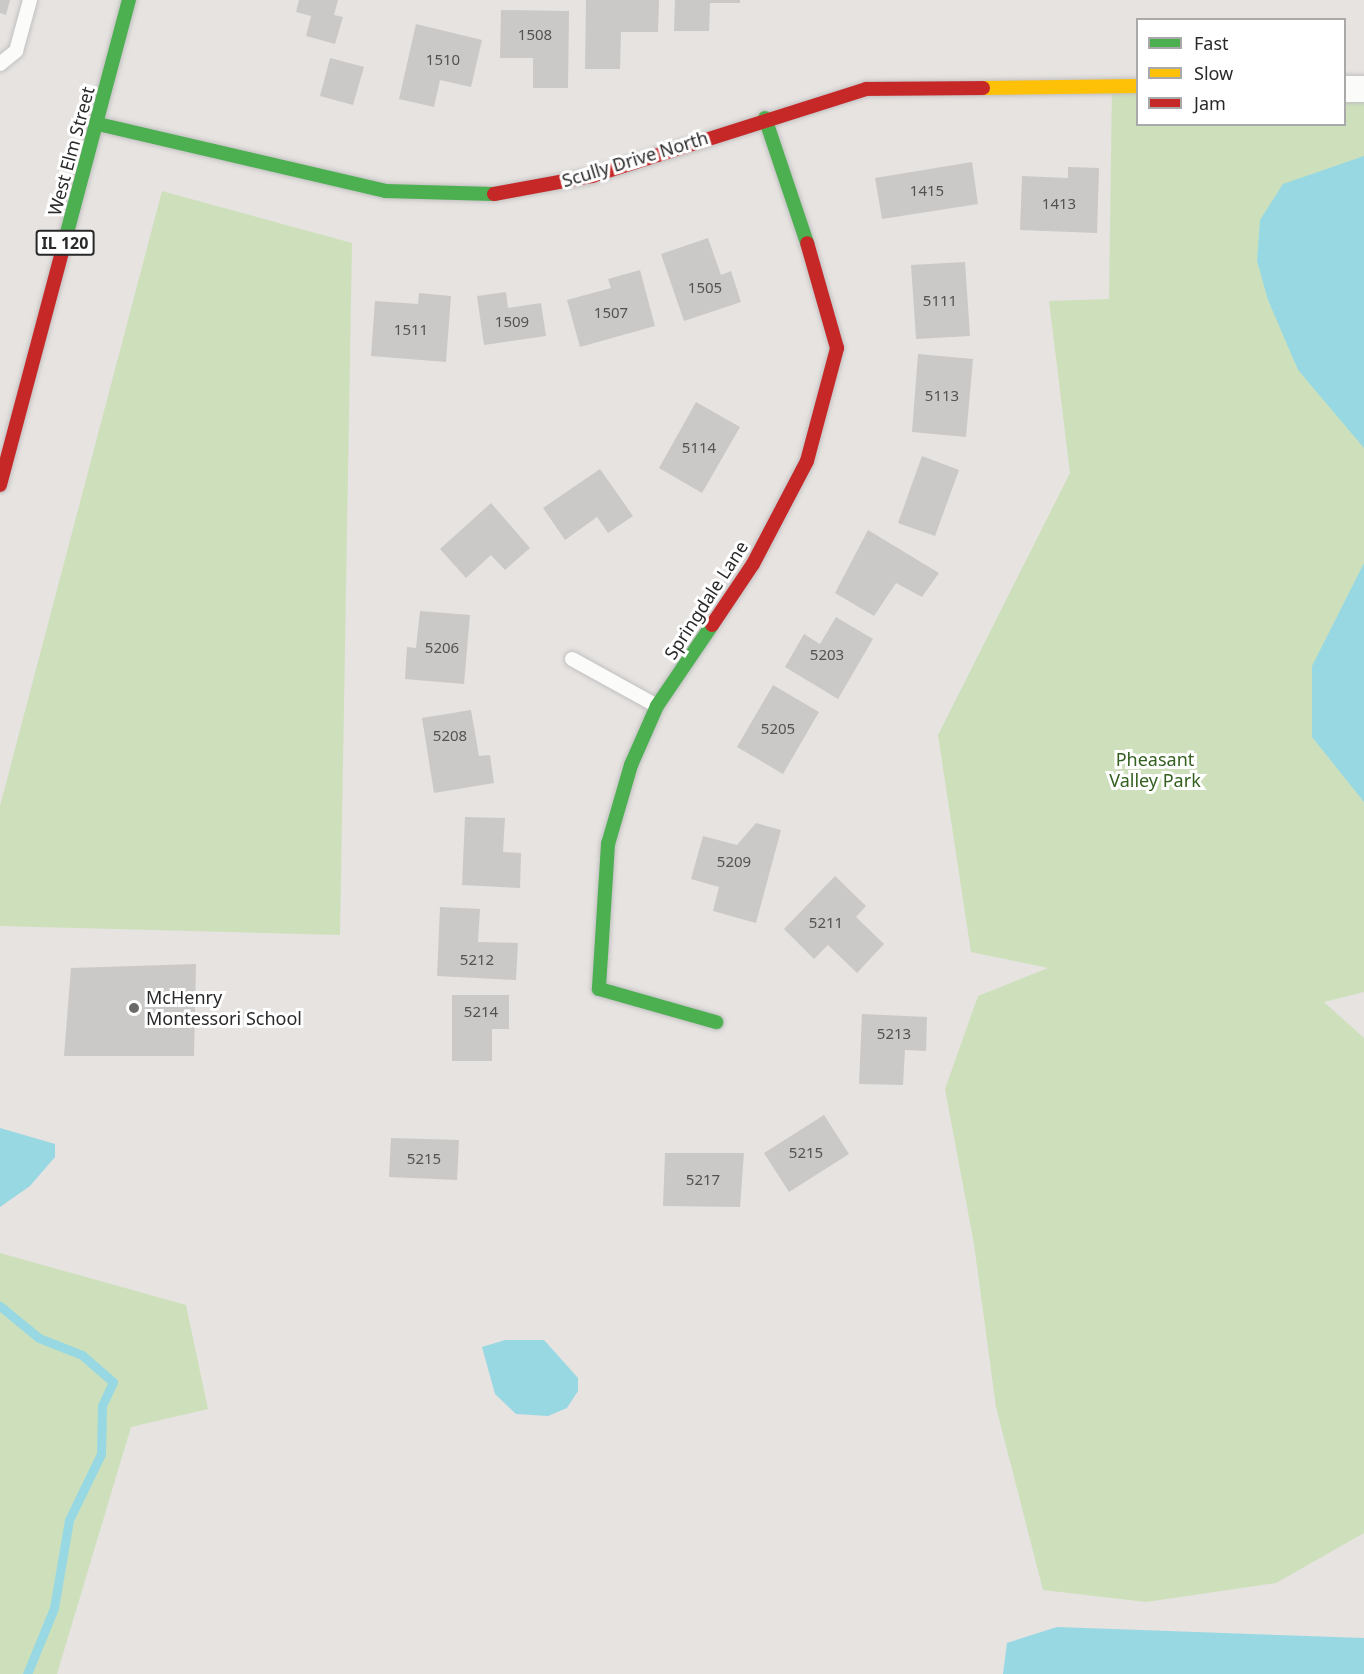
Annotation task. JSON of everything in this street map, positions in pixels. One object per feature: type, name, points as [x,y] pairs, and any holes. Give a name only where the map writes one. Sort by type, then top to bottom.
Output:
[{"type":"street","name":"West Elm Street","points":[[0,485],[7,433],[98,124],[129,0]]},
{"type":"street","name":"Scully Drive North","points":[[98,124],[385,191],[507,194],[592,176],[765,118],[866,89],[1136,86]]},
{"type":"street","points":[[1346,89],[1364,89]]},
{"type":"street","name":"Springdale Lane","points":[[716,1022],[598,990],[608,843],[631,765],[657,706],[753,564],[807,461],[837,348],[813,259],[765,118]]},
{"type":"lane","points":[[0,64],[16,51],[30,0]]},
{"type":"lane","points":[[572,659],[657,706]]},
{"type":"green space","name":"Pheasant Valley Park","points":[[1112,86],[1136,86],[1136,126],[1346,126],[1346,89],[1364,89],[1364,992],[1324,1002],[1364,1038],[1364,1533],[1276,1583],[1146,1602],[1043,1590],[996,1407],[974,1244],[945,1089],[978,996],[1048,968],[971,952],[938,735],[1070,473],[1049,301],[1109,299]]},
{"type":"green space","points":[[162,191],[352,243],[340,935],[0,926],[0,806]]},
{"type":"green space","points":[[0,1253],[186,1305],[208,1409],[131,1427],[57,1674],[0,1674]]},
{"type":"water","points":[[1364,156],[1364,448],[1298,370],[1268,300],[1257,261],[1260,220],[1283,184]]},
{"type":"water","points":[[1364,563],[1364,802],[1312,737],[1312,666]]},
{"type":"water","points":[[0,1128],[55,1144],[55,1157],[30,1186],[0,1207]]},
{"type":"water","points":[[505,1340],[544,1340],[578,1378],[578,1391],[567,1408],[548,1416],[516,1414],[495,1394],[482,1347]]},
{"type":"water","points":[[1057,1627],[1364,1638],[1364,1674],[1003,1674],[1007,1643]]},
{"type":"building","points":[[0,0],[10,0],[6,15],[0,13]]},
{"type":"building","points":[[299,0],[338,0],[334,15],[343,17],[335,44],[306,36],[311,16],[296,12]]},
{"type":"building","points":[[586,0],[659,0],[658,32],[621,32],[620,69],[585,69]]},
{"type":"building","points":[[675,0],[740,0],[740,3],[710,3],[709,31],[674,31]]},
{"type":"building","points":[[501,10],[569,11],[568,88],[533,88],[533,58],[500,58]]},
{"type":"building","points":[[416,24],[482,40],[471,87],[440,80],[434,107],[399,99]]},
{"type":"building","points":[[330,58],[364,67],[353,105],[320,96]]},
{"type":"building","points":[[972,162],[978,204],[882,219],[875,178]]},
{"type":"building","points":[[1068,167],[1099,168],[1097,233],[1020,230],[1022,176],[1068,178]]},
{"type":"building","points":[[708,238],[721,275],[731,271],[741,302],[684,321],[661,254]]},
{"type":"building","points":[[965,262],[970,336],[916,339],[911,265]]},
{"type":"building","points":[[640,270],[655,326],[580,347],[567,300],[611,288],[608,279]]},
{"type":"building","points":[[506,292],[508,308],[541,303],[546,336],[484,345],[477,296]]},
{"type":"building","points":[[419,293],[451,296],[446,362],[371,356],[375,301],[418,304]]},
{"type":"building","points":[[918,354],[973,359],[966,437],[912,432]]},
{"type":"building","points":[[696,402],[740,427],[702,493],[659,468]]},
{"type":"building","points":[[922,456],[959,470],[935,536],[898,523]]},
{"type":"building","points":[[600,469],[633,516],[608,533],[597,517],[565,540],[543,508]]},
{"type":"building","points":[[491,503],[530,548],[505,570],[491,555],[466,578],[440,549]]},
{"type":"building","points":[[868,530],[939,573],[922,597],[896,583],[874,616],[835,593]]},
{"type":"building","points":[[420,611],[470,615],[464,684],[405,679],[407,647],[416,648]]},
{"type":"building","points":[[836,617],[873,639],[838,699],[785,667],[804,634],[820,644]]},
{"type":"building","points":[[773,685],[819,712],[783,774],[737,747]]},
{"type":"building","points":[[471,710],[479,756],[490,755],[494,783],[434,793],[422,718]]},
{"type":"building","points":[[465,817],[505,818],[503,852],[521,853],[520,888],[462,885]]},
{"type":"building","points":[[756,823],[781,830],[756,923],[713,911],[719,887],[691,879],[703,836],[737,845]]},
{"type":"building","points":[[835,876],[866,906],[856,917],[884,944],[857,973],[828,945],[814,959],[784,929]]},
{"type":"building","points":[[440,907],[480,909],[478,942],[518,943],[516,980],[437,976]]},
{"type":"building","points":[[196,964],[194,1056],[64,1056],[71,968]]},
{"type":"building","points":[[452,995],[509,995],[509,1029],[492,1029],[492,1061],[452,1061]]},
{"type":"building","points":[[862,1014],[927,1017],[926,1051],[905,1050],[903,1085],[859,1084]]},
{"type":"building","points":[[824,1115],[849,1154],[789,1192],[764,1153]]},
{"type":"building","points":[[391,1138],[459,1140],[457,1180],[389,1177]]},
{"type":"building","points":[[665,1153],[744,1153],[740,1207],[663,1206]]},
{"type":"waterway","points":[[0,1306],[39,1338],[82,1355],[113,1382],[102,1406],[101,1454],[69,1520],[54,1608],[27,1674]]},
{"type":"traffic: fast","points":[[64,244],[129,0]]},
{"type":"traffic: fast","points":[[765,118],[807,243]]},
{"type":"traffic: fast","points":[[98,124],[385,191],[494,194]]},
{"type":"traffic: fast","points":[[712,625],[657,706],[631,765],[608,844],[599,989],[716,1022]]},
{"type":"traffic: slow","points":[[983,88],[1136,86]]},
{"type":"traffic: jam","points":[[494,194],[592,176],[866,89],[983,88]]},
{"type":"traffic: jam","points":[[712,625],[753,564],[807,461],[837,348],[807,243]]},
{"type":"traffic: jam","points":[[0,485],[64,244]]},
{"type":"place","name":"McHenry Montessori School","points":[[134,1008]]}]
